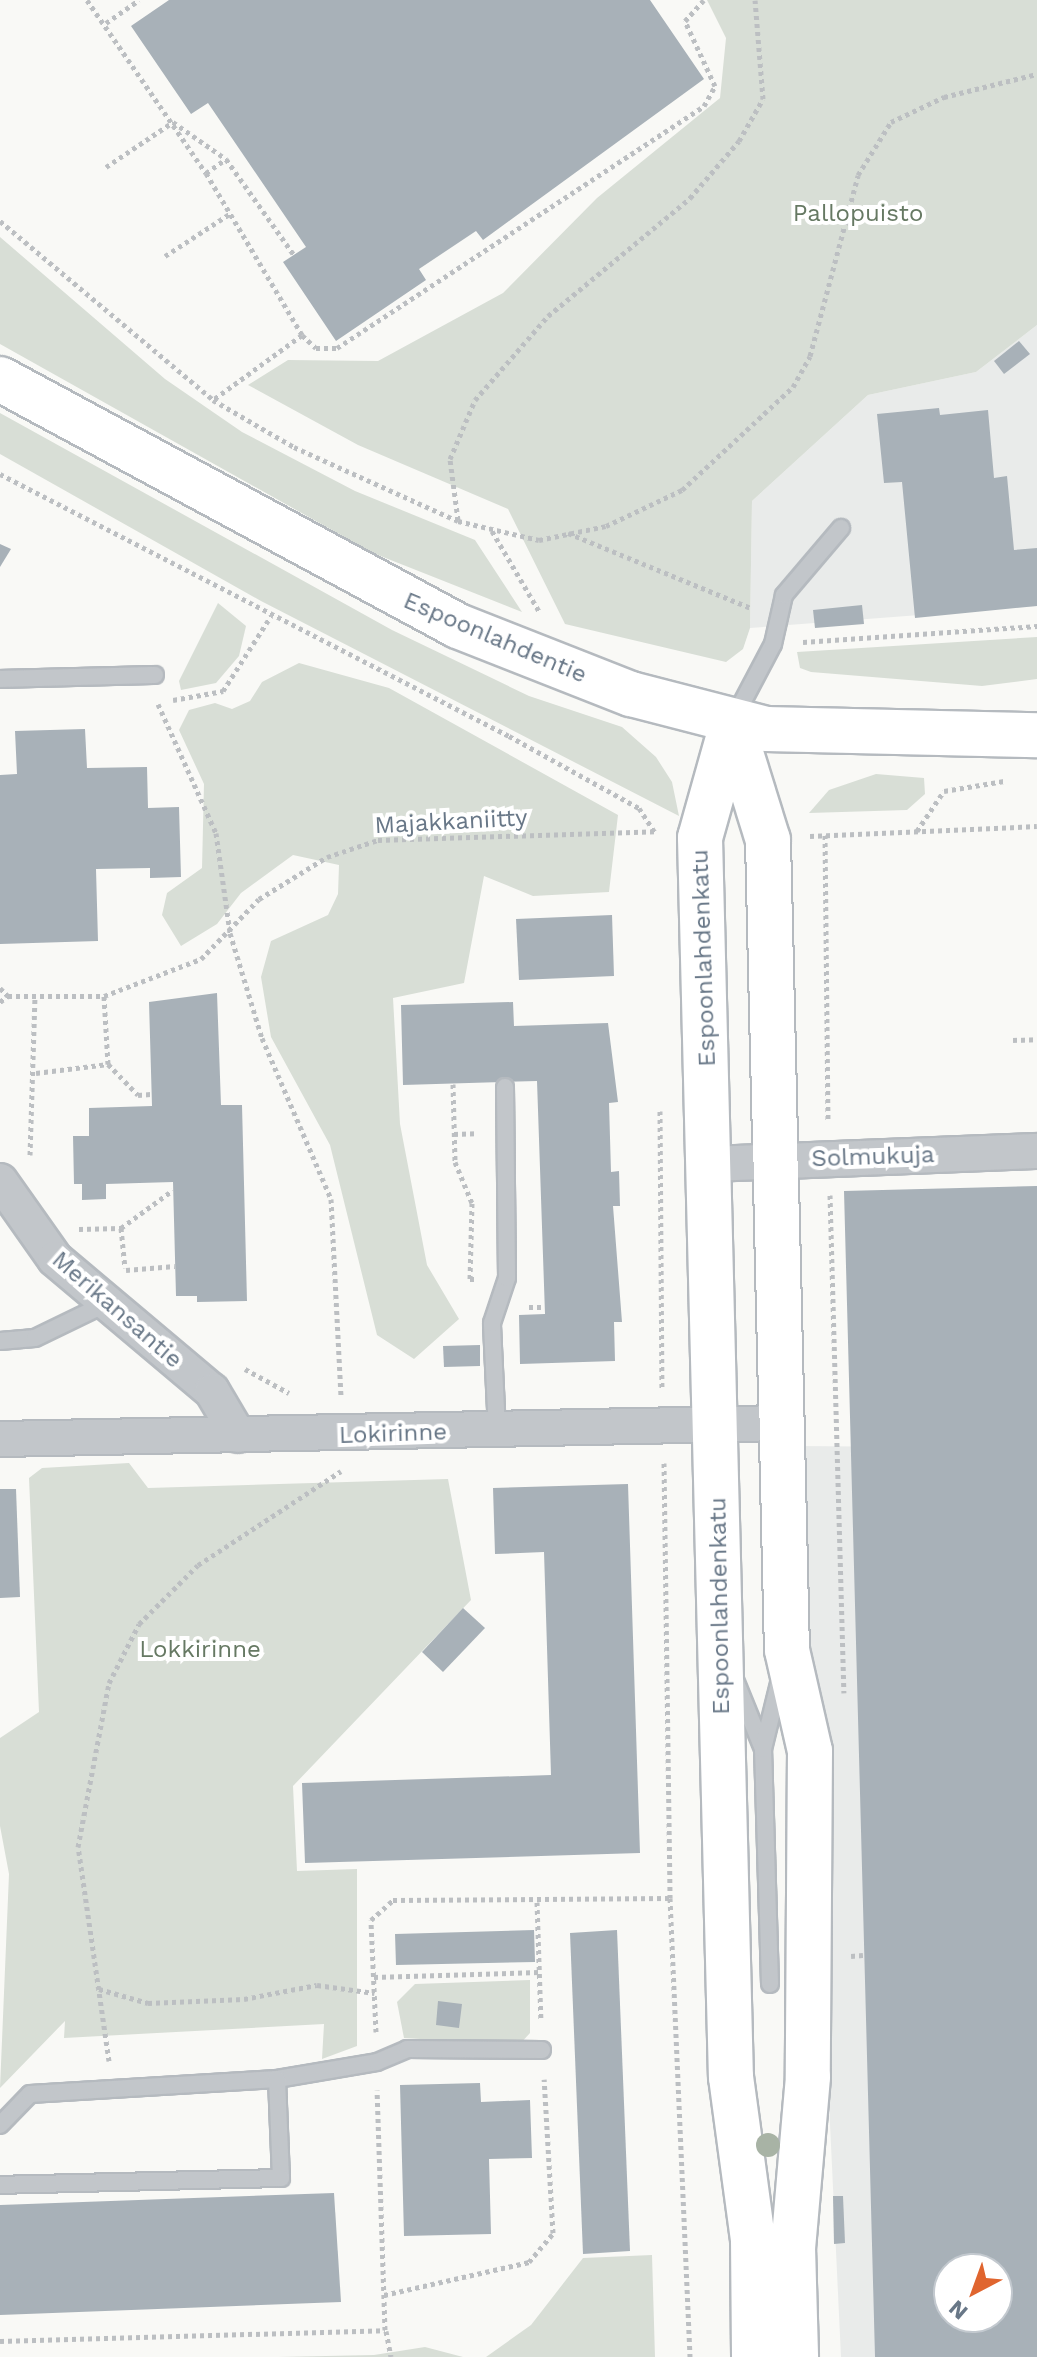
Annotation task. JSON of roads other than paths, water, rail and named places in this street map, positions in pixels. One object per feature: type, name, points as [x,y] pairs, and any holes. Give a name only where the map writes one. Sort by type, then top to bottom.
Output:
[{"type":"main road","name":"Espoonlahdentie","points":[[0,379],[311,553],[576,674],[732,724],[942,738],[1037,735]]},
{"type":"main road","name":"Espoonlahdenkatu","points":[[732,724],[700,838],[731,2077],[753,2239],[754,2357]]},
{"type":"main road","points":[[732,724],[768,840],[786,1423],[787,1650],[810,1751],[808,2077],[793,2247],[796,2357]]},
{"type":"street","name":"Solmukuja","points":[[709,1164],[1037,1151]]},
{"type":"street","name":"Merikansantie","points":[[0,1181],[55,1259],[113,1287],[212,1391],[238,1435]]},
{"type":"street","name":"Lokirinne","points":[[0,1439],[786,1423]]},
{"type":"lane","points":[[732,724],[775,636],[784,595],[841,528]]},
{"type":"lane","points":[[0,679],[155,675]]},
{"type":"lane","points":[[497,1431],[492,1323],[507,1278],[505,1087]]},
{"type":"lane","points":[[0,1341],[35,1338],[113,1287]]},
{"type":"lane","points":[[721,1645],[763,1749]]},
{"type":"lane","points":[[770,1984],[763,1749],[787,1650]]},
{"type":"lane","points":[[0,2125],[30,2094],[277,2079],[377,2062],[407,2049],[542,2050]]},
{"type":"lane","points":[[0,2185],[281,2178],[277,2079]]},
{"type":"park label","name":"Pallopuisto","points":[[858,214]]},
{"type":"park label","name":"Lokkirinne","points":[[200,1650]]}]
